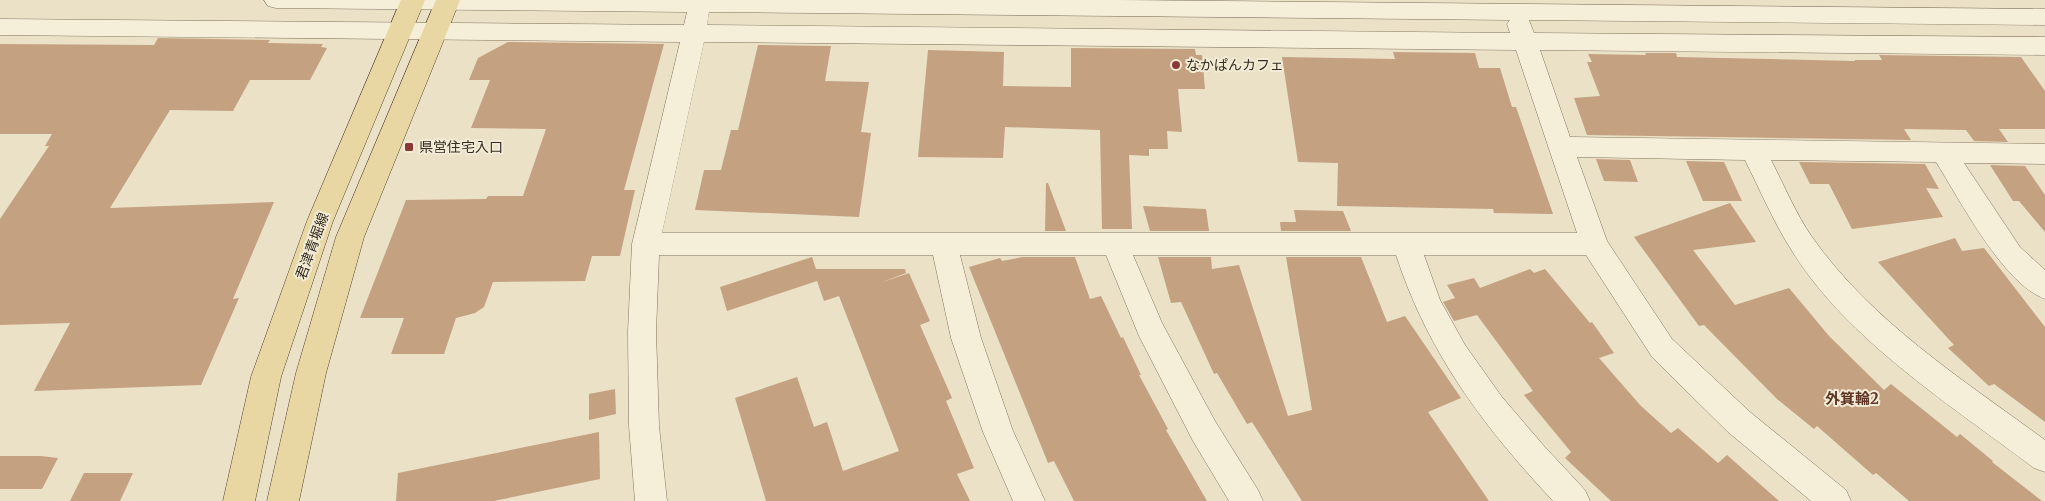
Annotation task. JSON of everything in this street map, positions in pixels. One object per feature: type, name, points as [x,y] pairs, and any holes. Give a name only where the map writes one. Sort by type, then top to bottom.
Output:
[{"type":"main road","name":"君津青堀線","points":[[239,501],[266,377],[320,222],[412,1]]},
{"type":"main road","points":[[283,501],[311,373],[350,237],[448,1]]},
{"type":"street","points":[[0,26],[2045,46],[2035,17],[1687,7],[1516,13],[701,2],[276,0]]},
{"type":"street","points":[[652,501],[644,426],[642,332],[646,244],[701,2]]},
{"type":"street","points":[[1687,7],[1703,43]]},
{"type":"street","points":[[1516,13],[1594,244],[1619,285],[1662,348],[1739,422],[1835,501]]},
{"type":"street","points":[[1560,147],[2045,154]]},
{"type":"street","points":[[1753,150],[1801,242],[1828,279],[1862,316],[1921,366],[2045,458]]},
{"type":"street","points":[[1944,153],[2010,256],[2045,288]]},
{"type":"street","points":[[646,244],[1594,244]]},
{"type":"street","points":[[944,244],[966,338],[998,432],[1029,501]]},
{"type":"street","points":[[1115,244],[1154,336],[1204,431],[1247,501]]},
{"type":"street","points":[[1406,244],[1426,302],[1452,350],[1537,463],[1574,501]]},
{"type":"building","points":[[158,38],[270,40],[268,43],[323,44],[321,47],[327,48],[310,80],[250,80],[233,111],[170,110],[110,208],[274,202],[233,299],[239,298],[201,385],[34,391],[70,323],[0,325],[0,219],[49,146],[45,146],[52,134],[0,134],[0,44],[154,45]]},
{"type":"building","points":[[508,42],[664,44],[624,190],[635,190],[620,256],[592,256],[585,281],[493,282],[484,307],[475,313],[456,318],[444,354],[391,354],[404,318],[360,318],[406,200],[486,199],[488,196],[523,196],[546,129],[471,128],[490,80],[469,80],[478,58]]},
{"type":"building","points":[[758,45],[831,46],[825,81],[869,82],[861,132],[871,133],[859,217],[695,210],[704,170],[721,170],[731,130],[738,130]]},
{"type":"building","points":[[1071,48],[1195,49],[1196,55],[1202,55],[1205,89],[1178,89],[1182,132],[1167,131],[1168,149],[1149,149],[1149,156],[1129,155],[1132,229],[1102,229],[1100,130],[1005,127],[1003,158],[918,157],[928,50],[1004,52],[1003,86],[1071,87]]},
{"type":"building","points":[[1393,52],[1475,53],[1479,68],[1500,68],[1512,107],[1516,107],[1553,214],[1494,213],[1493,209],[1337,206],[1338,163],[1298,162],[1282,57],[1395,59]]},
{"type":"building","points":[[1645,53],[1676,53],[1677,57],[1855,61],[1882,60],[1879,55],[2021,57],[2045,91],[2045,129],[1999,129],[2008,142],[1974,141],[1966,130],[1904,129],[1911,140],[1587,135],[1574,98],[1600,96],[1587,62],[1592,62],[1588,54],[1646,55]]},
{"type":"building","points":[[1596,159],[1630,160],[1638,182],[1604,181]]},
{"type":"building","points":[[1686,161],[1724,162],[1742,201],[1703,201]]},
{"type":"building","points":[[1799,162],[1925,164],[1939,189],[1926,188],[1943,217],[1852,229],[1829,184],[1810,184]]},
{"type":"building","points":[[1990,165],[2025,166],[2045,195],[2045,232],[2019,201],[2013,201]]},
{"type":"building","points":[[1046,183],[1048,183],[1066,231],[1045,231]]},
{"type":"building","points":[[1730,203],[1756,242],[1693,250],[1735,305],[1789,288],[1829,336],[1884,390],[1891,384],[1957,437],[1960,434],[2042,501],[1909,501],[1876,473],[1873,475],[1817,426],[1814,429],[1777,399],[1704,325],[1699,326],[1634,237]]},
{"type":"building","points":[[1143,206],[1206,209],[1209,231],[1150,231]]},
{"type":"building","points":[[1294,210],[1343,211],[1351,231],[1281,231],[1280,222],[1296,222]]},
{"type":"building","points":[[1955,238],[1962,251],[1984,248],[2045,327],[2045,422],[1994,384],[1989,386],[1948,348],[1954,345],[1878,262]]},
{"type":"building","points":[[812,257],[816,269],[905,269],[906,273],[880,283],[909,273],[930,321],[920,325],[952,398],[946,401],[974,468],[957,474],[970,501],[766,501],[735,398],[797,377],[814,427],[827,422],[843,471],[899,451],[839,296],[824,301],[817,281],[727,311],[720,287]]},
{"type":"building","points":[[1023,257],[1075,257],[1090,299],[1101,296],[1121,338],[1123,337],[1141,375],[1139,375],[1168,429],[1166,430],[1207,501],[1074,501],[1054,461],[1048,463],[969,267],[1000,258],[1002,261]]},
{"type":"building","points":[[1158,257],[1211,257],[1212,269],[1239,265],[1288,416],[1312,410],[1286,257],[1361,257],[1387,322],[1405,316],[1461,398],[1428,412],[1489,501],[1302,501],[1252,422],[1247,424],[1217,373],[1214,374],[1181,302],[1171,303]]},
{"type":"building","points":[[1530,269],[1534,273],[1545,269],[1590,323],[1592,322],[1614,353],[1599,358],[1641,406],[1671,433],[1678,428],[1718,463],[1727,455],[1779,501],[1611,501],[1565,458],[1571,452],[1524,395],[1533,391],[1477,315],[1454,321],[1443,302],[1455,298],[1447,285],[1474,278],[1480,288]]},
{"type":"building","points":[[615,389],[616,414],[589,420],[589,394]]},
{"type":"building","points":[[599,432],[600,479],[494,501],[396,501],[398,473]]},
{"type":"building","points":[[0,456],[58,458],[42,489],[0,489]]},
{"type":"building","points":[[84,473],[133,473],[120,501],[70,501]]},
{"type":"place","name":"なかぱんカフェ","points":[[1176,65]]},
{"type":"place","name":"県営住宅入口","points":[[409,147]]},
{"type":"district","name":"外箕輪2","points":[[1852,398]]}]
